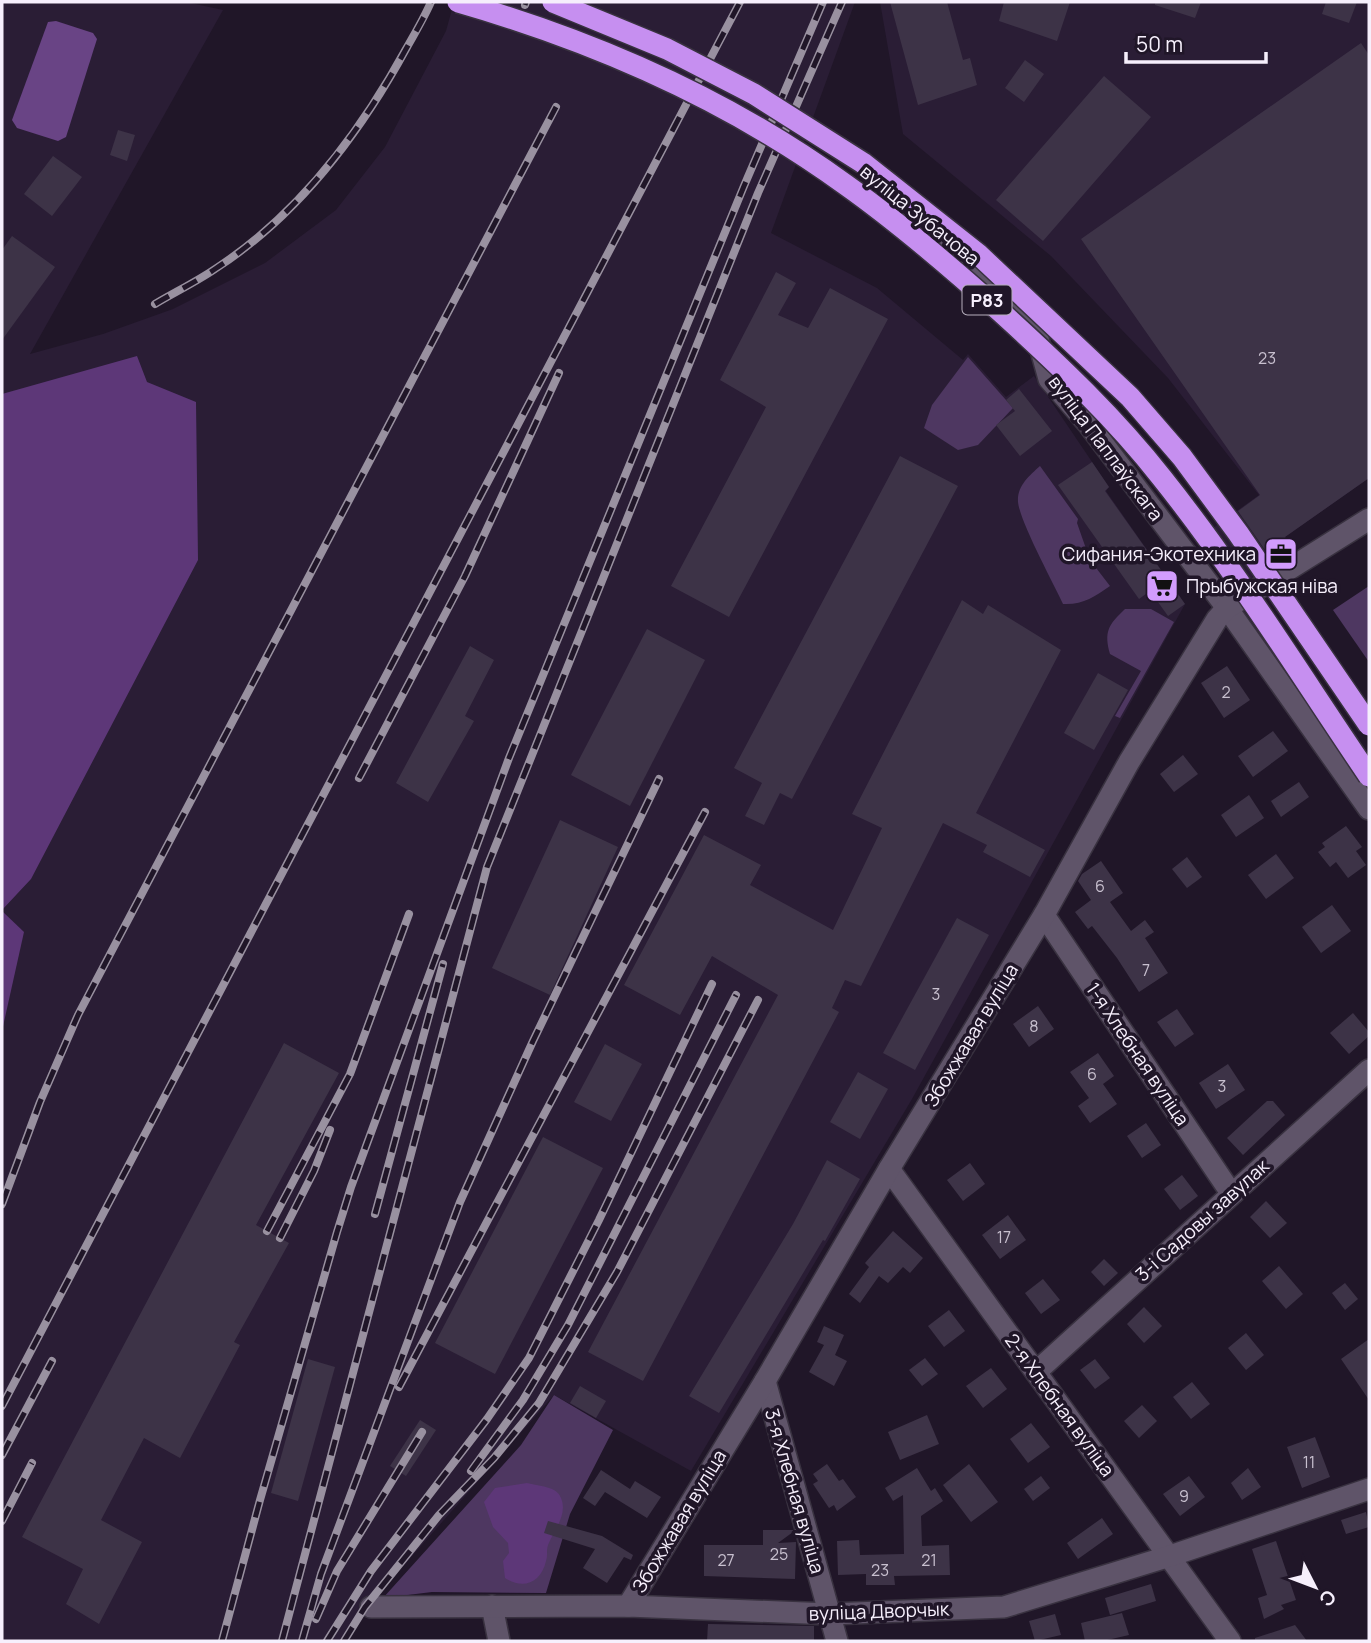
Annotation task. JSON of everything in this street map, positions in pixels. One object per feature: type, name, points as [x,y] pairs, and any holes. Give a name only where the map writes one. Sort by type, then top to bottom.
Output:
[{"type":"highway","name":"вуліца Зубачова","points":[[458,2],[580,41],[655,73],[740,117],[846,185],[961,276],[1045,354],[1110,419],[1161,476],[1215,550],[1369,776]]},
{"type":"highway","name":"вуліца Зубачова","points":[[553,2],[667,49],[754,94],[863,163],[978,254],[1130,397],[1182,457],[1238,533],[1369,725]]},
{"type":"street","name":"вуліца Паплаўскага","points":[[934,235],[1035,328],[1049,379],[1089,425],[1227,608],[1369,808]]},
{"type":"street","name":"Збожжавая вуліца","points":[[628,1606],[1044,915],[1129,762],[1217,619],[1227,608],[1369,519]]},
{"type":"street","name":"1-я Хлебная вуліца","points":[[1044,915],[1231,1193]]},
{"type":"street","name":"3-і Садовы завулак","points":[[1036,1372],[1369,1070]]},
{"type":"street","name":"2-я Хлебная вуліца","points":[[889,1169],[1230,1641]]},
{"type":"street","name":"3-я Хлебная вуліца","points":[[765,1381],[836,1641]]},
{"type":"street","name":"вуліца Дворчык","points":[[371,1607],[628,1606],[830,1614],[1004,1606],[1170,1556],[1369,1489]]},
{"type":"street","points":[[492,1606],[499,1641]]},
{"type":"shaded area","points":[[2,2],[186,2],[223,10],[30,354],[103,334],[173,309],[265,263],[336,210],[385,147],[446,31],[454,2],[855,2],[771,233],[877,288],[963,360],[968,354],[1006,397],[1034,376],[1109,487],[1106,491],[1185,604],[912,1099],[691,1471],[554,1395],[368,1606],[347,1641],[2,1641]]},
{"type":"shaded area","points":[[880,2],[1369,2],[1369,478],[1285,537],[1295,551],[1246,585],[1209,531],[1259,495],[1168,378],[1051,256],[903,134]]},
{"type":"shaded area","points":[[56,21],[93,33],[97,39],[66,137],[58,141],[17,128],[12,120],[48,22]]},
{"type":"shaded area","points":[[137,356],[147,382],[196,402],[198,560],[31,879],[2,910],[2,394]]},
{"type":"shaded area","points":[[968,357],[1013,408],[978,445],[958,450],[924,428],[932,405]]},
{"type":"shaded area","points":[[1040,466],[1078,519],[1090,560],[1110,586],[1082,602],[1063,604],[1020,511],[1019,491]]},
{"type":"shaded area","points":[[1369,586],[1369,662],[1333,610]]},
{"type":"shaded area","points":[[1125,609],[1151,609],[1174,622],[1120,718],[1115,716],[1141,671],[1110,654],[1107,640],[1109,629]]},
{"type":"shaded area","points":[[2,911],[24,932],[2,1031]]},
{"type":"shaded area","points":[[554,1395],[613,1430],[570,1514],[546,1593],[432,1592],[383,1598],[521,1445]]},
{"type":"shaded area","points":[[527,1483],[556,1491],[561,1498],[563,1510],[548,1545],[544,1569],[536,1579],[518,1584],[505,1578],[503,1561],[509,1553],[508,1543],[493,1527],[484,1502],[495,1488]]},
{"type":"building","points":[[890,2],[947,2],[963,60],[970,58],[977,85],[918,105]]},
{"type":"building","points":[[1004,2],[1070,2],[1057,41],[999,21]]},
{"type":"building","points":[[1155,2],[1201,2],[1195,18],[1155,5]]},
{"type":"building","points":[[1326,2],[1357,2],[1349,23],[1322,14]]},
{"type":"building","points":[[1361,43],[1369,55],[1369,478],[1285,537],[1294,550],[1274,563],[1238,511],[1260,495],[1081,239]]},
{"type":"building","points":[[1025,60],[1044,74],[1024,102],[1005,88]]},
{"type":"building","points":[[1104,76],[1151,117],[1043,241],[996,200]]},
{"type":"building","points":[[118,130],[135,135],[127,161],[110,155]]},
{"type":"building","points":[[53,156],[82,177],[52,216],[24,194]]},
{"type":"building","points":[[12,236],[55,267],[2,340],[2,250]]},
{"type":"building","points":[[776,272],[796,283],[778,315],[808,328],[830,288],[888,319],[729,617],[671,586],[766,407],[720,380]]},
{"type":"building","points":[[1019,389],[1052,431],[1020,456],[996,425],[1015,411],[1006,400]]},
{"type":"building","points":[[900,456],[958,486],[792,799],[780,793],[764,825],[745,816],[762,783],[734,768]]},
{"type":"building","points":[[1092,462],[1109,487],[1105,491],[1185,604],[1168,616],[1150,591],[1139,599],[1058,485]]},
{"type":"building","points":[[962,600],[983,614],[988,605],[1061,650],[976,813],[1045,850],[1030,877],[983,852],[987,845],[943,823],[861,986],[845,980],[832,1008],[839,1012],[643,1381],[588,1352],[778,995],[712,956],[680,1015],[624,985],[704,835],[761,865],[750,885],[833,930],[882,828],[852,814]]},
{"type":"building","points":[[647,629],[705,660],[630,806],[571,775]]},
{"type":"building","points":[[470,646],[494,660],[465,716],[474,721],[428,802],[396,783]]},
{"type":"building","points":[[1227,666],[1250,700],[1224,718],[1201,683]]},
{"type":"building","points":[[1098,673],[1128,690],[1094,750],[1064,733]]},
{"type":"building","points":[[1273,731],[1288,751],[1253,777],[1238,756]]},
{"type":"building","points":[[1183,755],[1198,774],[1174,792],[1160,774]]},
{"type":"building","points":[[1299,782],[1309,797],[1281,817],[1271,801]]},
{"type":"building","points":[[1249,795],[1264,818],[1236,837],[1221,815]]},
{"type":"building","points":[[560,820],[618,847],[550,995],[492,968]]},
{"type":"building","points":[[1346,826],[1362,847],[1356,851],[1366,865],[1348,878],[1336,862],[1330,867],[1318,852],[1325,847],[1322,843]]},
{"type":"building","points":[[1276,854],[1294,878],[1266,899],[1248,875]]},
{"type":"building","points":[[1187,857],[1202,877],[1187,888],[1172,869]]},
{"type":"building","points":[[1101,861],[1123,893],[1110,902],[1131,931],[1145,920],[1154,932],[1145,938],[1168,973],[1139,992],[1092,926],[1088,929],[1075,912],[1091,900],[1078,881],[1082,874]]},
{"type":"building","points":[[1332,905],[1351,931],[1321,953],[1302,927]]},
{"type":"building","points":[[957,918],[989,935],[915,1070],[883,1053]]},
{"type":"building","points":[[1038,1006],[1054,1029],[1029,1047],[1013,1024]]},
{"type":"building","points":[[1177,1009],[1194,1034],[1175,1047],[1157,1022]]},
{"type":"building","points":[[1353,1013],[1369,1032],[1369,1036],[1349,1054],[1330,1033]]},
{"type":"building","points":[[284,1043],[339,1073],[256,1225],[289,1243],[234,1342],[240,1345],[180,1458],[144,1438],[101,1520],[142,1542],[99,1624],[66,1604],[83,1569],[22,1537]]},
{"type":"building","points":[[605,1044],[642,1064],[611,1121],[574,1102]]},
{"type":"building","points":[[1098,1053],[1114,1076],[1103,1084],[1117,1104],[1090,1123],[1078,1106],[1089,1098],[1070,1072]]},
{"type":"building","points":[[1228,1064],[1245,1090],[1216,1109],[1199,1083]]},
{"type":"building","points":[[858,1072],[888,1089],[860,1139],[830,1122]]},
{"type":"building","points":[[1267,1101],[1273,1101],[1285,1115],[1243,1155],[1227,1138]]},
{"type":"building","points":[[1146,1123],[1161,1145],[1142,1158],[1127,1136]]},
{"type":"building","points":[[543,1137],[603,1168],[495,1374],[435,1343]]},
{"type":"building","points":[[827,1160],[860,1179],[719,1413],[689,1396],[793,1224]]},
{"type":"building","points":[[970,1163],[985,1184],[963,1201],[947,1180]]},
{"type":"building","points":[[1182,1175],[1198,1196],[1180,1210],[1164,1189]]},
{"type":"building","points":[[1266,1201],[1287,1223],[1270,1238],[1250,1217]]},
{"type":"building","points":[[1008,1215],[1026,1240],[1000,1259],[982,1235]]},
{"type":"building","points":[[893,1231],[923,1258],[910,1273],[903,1267],[888,1283],[879,1276],[860,1303],[849,1294],[869,1267],[865,1263]]},
{"type":"building","points":[[1104,1259],[1118,1273],[1104,1286],[1091,1272]]},
{"type":"building","points":[[1279,1266],[1303,1294],[1286,1309],[1262,1281]]},
{"type":"building","points":[[1043,1279],[1060,1300],[1041,1314],[1025,1293]]},
{"type":"building","points":[[1345,1283],[1358,1299],[1345,1310],[1332,1293]]},
{"type":"building","points":[[1144,1307],[1162,1326],[1144,1343],[1127,1324]]},
{"type":"building","points":[[949,1310],[965,1331],[944,1347],[928,1326]]},
{"type":"building","points":[[824,1326],[844,1335],[835,1355],[847,1361],[834,1386],[809,1372],[824,1345],[817,1342]]},
{"type":"building","points":[[1246,1333],[1264,1355],[1246,1370],[1228,1348]]},
{"type":"building","points":[[1369,1339],[1369,1400],[1341,1359]]},
{"type":"building","points":[[925,1358],[938,1374],[922,1386],[909,1370]]},
{"type":"building","points":[[308,1359],[335,1367],[298,1501],[271,1493]]},
{"type":"building","points":[[1095,1359],[1110,1378],[1095,1389],[1080,1370]]},
{"type":"building","points":[[991,1368],[1007,1389],[983,1408],[966,1386]]},
{"type":"building","points":[[1192,1382],[1210,1404],[1191,1419],[1173,1397]]},
{"type":"building","points":[[580,1386],[606,1401],[596,1418],[570,1403]]},
{"type":"building","points":[[1142,1405],[1157,1421],[1139,1438],[1124,1421]]},
{"type":"building","points":[[927,1415],[939,1444],[900,1460],[888,1432]]},
{"type":"building","points":[[420,1420],[436,1430],[406,1476],[390,1466]]},
{"type":"building","points":[[1031,1423],[1050,1447],[1028,1463],[1010,1439]]},
{"type":"building","points":[[1315,1437],[1330,1477],[1302,1488],[1287,1447]]},
{"type":"building","points":[[827,1464],[839,1481],[843,1479],[856,1497],[837,1511],[834,1505],[829,1508],[813,1484],[818,1481],[813,1474]]},
{"type":"building","points":[[969,1464],[998,1502],[971,1522],[943,1485]]},
{"type":"building","points":[[917,1468],[931,1491],[935,1488],[943,1501],[921,1516],[922,1546],[949,1545],[950,1575],[894,1576],[895,1585],[866,1585],[866,1574],[838,1575],[837,1541],[859,1540],[860,1555],[904,1554],[903,1495],[893,1501],[885,1488]]},
{"type":"building","points":[[1248,1468],[1261,1487],[1242,1500],[1231,1483]]},
{"type":"building","points":[[601,1470],[630,1489],[635,1481],[661,1497],[647,1518],[605,1492],[595,1506],[583,1498]]},
{"type":"building","points":[[1041,1476],[1050,1488],[1033,1501],[1024,1489]]},
{"type":"building","points":[[1189,1476],[1205,1497],[1180,1516],[1163,1494]]},
{"type":"building","points":[[1366,1512],[1369,1527],[1346,1534],[1341,1520]]},
{"type":"building","points":[[1102,1518],[1113,1534],[1078,1559],[1067,1543]]},
{"type":"building","points":[[548,1521],[602,1536],[633,1555],[631,1560],[624,1557],[607,1583],[583,1568],[595,1549],[544,1533]]},
{"type":"building","points":[[763,1530],[793,1530],[778,1543],[796,1542],[795,1579],[704,1576],[704,1545],[763,1545]]},
{"type":"building","points":[[1276,1541],[1296,1600],[1281,1605],[1284,1609],[1264,1619],[1258,1598],[1267,1595],[1252,1549]]},
{"type":"building","points":[[1151,1584],[1156,1601],[1110,1615],[1105,1598]]},
{"type":"building","points":[[1122,1613],[1129,1635],[1103,1641],[1085,1641],[1081,1623]]},
{"type":"building","points":[[1055,1614],[1061,1635],[1035,1641],[1029,1621]]},
{"type":"building","points":[[708,1624],[814,1626],[814,1641],[707,1641]]},
{"type":"building","points":[[1295,1625],[1307,1641],[1255,1641],[1255,1638]]},
{"type":"railway","points":[[155,304],[208,274],[245,248],[273,224],[324,171],[347,142],[388,80],[431,2]]},
{"type":"railway","points":[[2,1406],[740,2]]},
{"type":"railway","points":[[222,1641],[351,1187],[509,758],[744,186],[823,2]]},
{"type":"railway","points":[[282,1641],[487,867],[758,193],[842,2]]},
{"type":"railway","points":[[2,1204],[40,1102],[78,1015],[556,107]]},
{"type":"railway","points":[[359,778],[465,576],[559,373]]},
{"type":"railway","points":[[302,1641],[321,1574],[460,1202],[533,1041],[659,779]]},
{"type":"railway","points":[[399,1387],[705,812]]},
{"type":"railway","points":[[267,1231],[350,1074],[409,914]]},
{"type":"railway","points":[[375,1214],[443,964]]},
{"type":"railway","points":[[327,1641],[371,1571],[487,1419],[529,1358],[599,1220],[712,984]]},
{"type":"railway","points":[[471,1471],[523,1400],[568,1325],[736,995]]},
{"type":"railway","points":[[344,1641],[365,1607],[439,1515],[494,1458],[539,1403],[617,1272],[758,1000]]},
{"type":"railway","points":[[280,1238],[314,1171],[330,1130]]},
{"type":"railway","points":[[2,1455],[52,1361]]},
{"type":"railway","points":[[316,1619],[337,1571],[422,1432]]},
{"type":"railway","points":[[2,1521],[32,1463]]},
{"type":"place","name":"Сифания-Экотехника","points":[[1281,554]]},
{"type":"place","name":"Прыбужская ніва","points":[[1162,586]]}]
